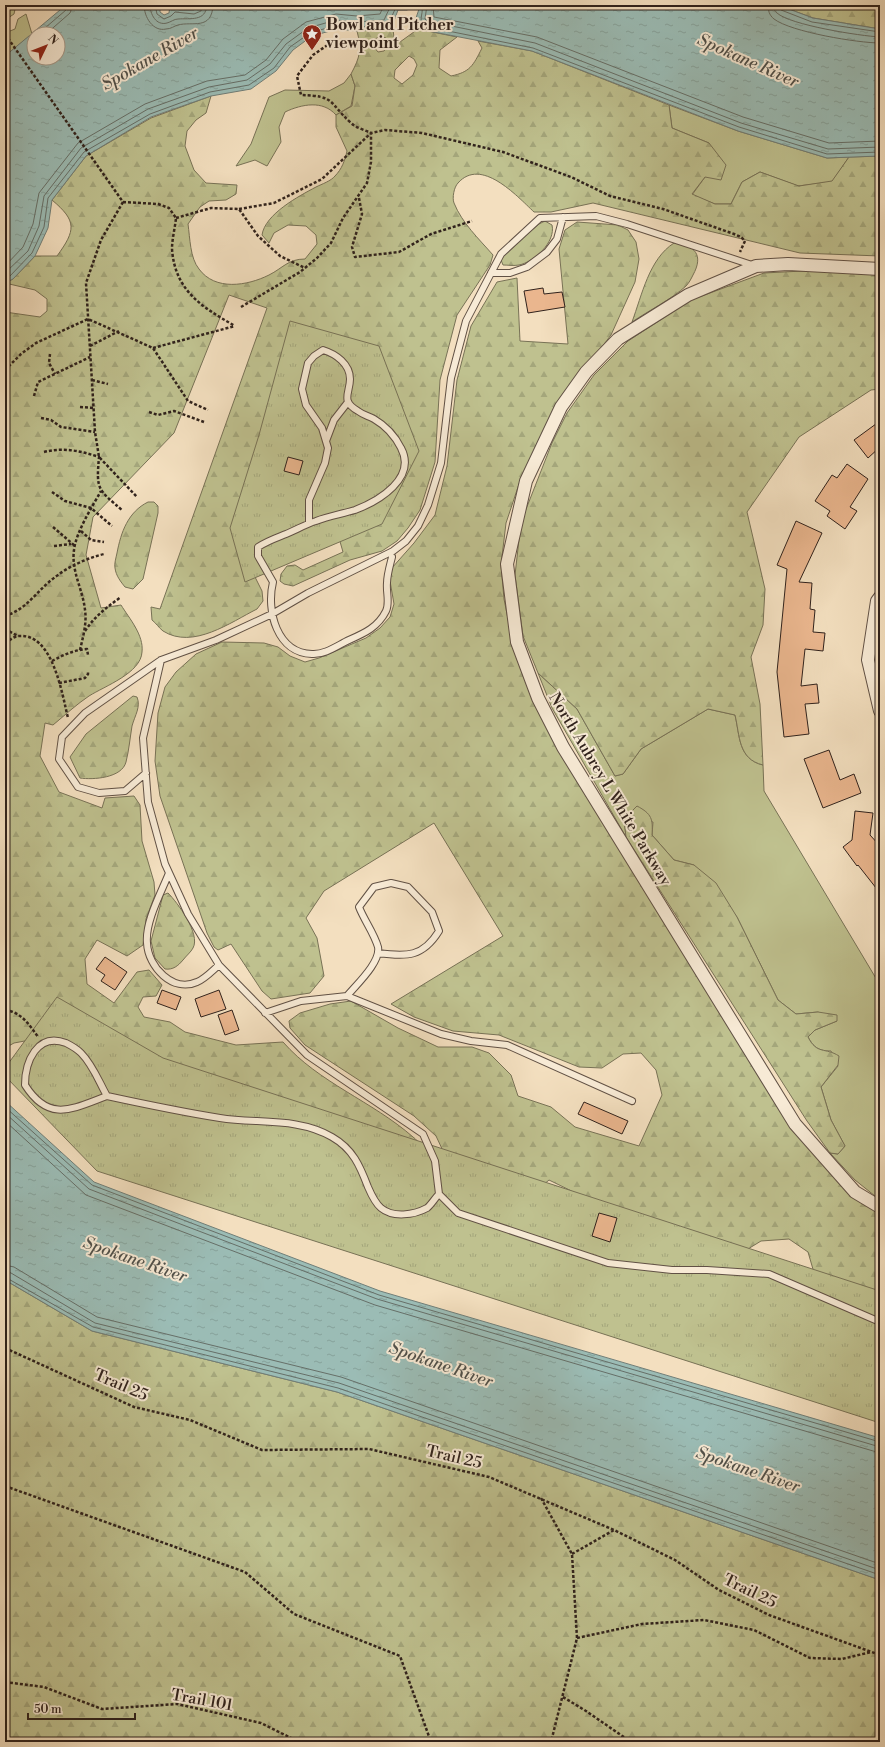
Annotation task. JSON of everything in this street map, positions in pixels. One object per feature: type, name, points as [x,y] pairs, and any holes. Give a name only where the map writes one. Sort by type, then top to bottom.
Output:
[{"type":"street","name":"North Aubrey L White Parkway","points":[[880,269],[788,264],[756,266],[688,295],[618,338],[586,372],[561,407],[526,481],[507,564],[517,642],[538,698],[564,747],[795,1124],[855,1192],[880,1207]]},
{"type":"street","points":[[880,597],[877,601],[868,660],[880,711]]},
{"type":"lane","points":[[146,773],[125,791],[99,793],[78,787],[59,759],[62,737],[85,713],[161,660],[216,640],[272,614],[308,593],[399,548],[418,526],[428,505],[441,463],[450,378],[464,328],[501,254],[540,218],[596,216],[627,224],[756,266]]},
{"type":"lane","points":[[491,273],[510,273],[527,267],[547,252],[557,239],[563,217]]},
{"type":"lane","points":[[310,523],[309,500],[325,463],[328,448],[322,428],[306,404],[302,389],[308,364],[314,356],[323,350],[334,354],[344,363],[350,379],[346,394],[348,402],[356,410],[375,419],[395,436],[404,453],[405,462],[403,472],[393,488],[364,505],[310,523],[275,537],[258,546],[258,556],[273,582],[270,596],[272,614],[280,637],[288,645],[299,652],[314,654],[328,651],[366,632],[379,623],[387,609],[386,584],[392,556]]},
{"type":"lane","points":[[326,441],[334,420],[348,402]]},
{"type":"lane","points":[[161,660],[143,738],[148,802],[169,873],[188,914],[219,965],[307,1055],[423,1134],[434,1161],[439,1194],[458,1213],[608,1263],[672,1270],[707,1270],[769,1274],[880,1322]]},
{"type":"lane","points":[[169,873],[151,918],[146,943],[151,961],[161,974],[175,983],[186,985],[198,982],[219,965]]},
{"type":"lane","points":[[346,996],[370,969],[378,953],[377,946],[359,907],[374,887],[391,883],[408,887],[432,912],[439,930],[432,942],[422,951],[405,956],[378,953]]},
{"type":"lane","points":[[265,1013],[301,1001],[346,996],[441,1034],[471,1041],[507,1045],[632,1101]]},
{"type":"lane","points":[[107,1096],[81,1053],[72,1046],[53,1040],[43,1044],[34,1052],[28,1063],[25,1085],[33,1098],[45,1108],[56,1110],[69,1108],[107,1096],[221,1118],[286,1123],[320,1131],[350,1150],[357,1161],[375,1200],[381,1208],[398,1214],[411,1214],[428,1207],[439,1194]]},
{"type":"path","points":[[5,34],[97,162],[123,202]]},
{"type":"path","points":[[332,42],[314,54],[307,61],[304,69],[297,76],[301,95],[321,96],[331,101],[352,124],[371,133]]},
{"type":"path","points":[[176,218],[211,208],[239,209],[274,203],[322,179],[371,133],[385,130],[422,133],[502,152],[571,177],[610,196],[663,209],[741,237],[745,241],[737,259]]},
{"type":"path","points":[[241,307],[305,268],[331,243],[343,218],[359,197],[367,183],[371,162],[371,133]]},
{"type":"path","points":[[359,197],[362,214],[352,247],[355,257],[399,252],[431,234],[472,221]]},
{"type":"path","points":[[123,202],[158,204],[168,208],[176,218],[172,248],[175,266],[183,285],[196,302],[235,326],[153,348]]},
{"type":"path","points":[[123,202],[101,240],[86,283],[95,432],[99,457],[97,480],[101,491],[123,511]]},
{"type":"path","points":[[239,209],[258,236],[280,256],[305,268]]},
{"type":"path","points":[[5,370],[21,354],[36,343],[88,319],[119,331],[153,348],[188,401],[208,410]]},
{"type":"path","points":[[90,346],[119,331]]},
{"type":"path","points":[[50,354],[49,363],[55,374]]},
{"type":"path","points":[[34,396],[38,382],[90,358]]},
{"type":"path","points":[[92,380],[108,384]]},
{"type":"path","points":[[80,407],[94,408]]},
{"type":"path","points":[[149,412],[158,415],[174,411],[204,422]]},
{"type":"path","points":[[42,418],[51,420],[61,427],[95,432]]},
{"type":"path","points":[[44,452],[55,449],[84,452],[99,457],[137,497]]},
{"type":"path","points":[[80,650],[84,633],[85,610],[74,565],[75,547],[91,508],[101,491]]},
{"type":"path","points":[[52,492],[65,501],[91,508],[112,526]]},
{"type":"path","points":[[53,527],[75,547]]},
{"type":"path","points":[[81,531],[92,540],[104,542]]},
{"type":"path","points":[[54,546],[71,544]]},
{"type":"path","points":[[5,616],[30,603],[48,583],[60,573],[90,558],[104,554]]},
{"type":"path","points":[[84,633],[97,616],[121,597]]},
{"type":"path","points":[[5,629],[18,636],[31,637],[44,647],[52,661],[71,728]]},
{"type":"path","points":[[5,643],[18,636]]},
{"type":"path","points":[[52,661],[66,654],[80,650],[87,649],[88,654]]},
{"type":"path","points":[[59,683],[85,678],[88,674],[88,670]]},
{"type":"path","points":[[5,1010],[15,1011],[27,1022],[43,1044]]},
{"type":"path","name":"Trail 25","points":[[5,1348],[134,1407],[190,1420],[262,1450],[369,1449],[489,1477],[614,1530],[675,1560],[719,1590],[769,1615],[880,1655]]},
{"type":"path","points":[[5,1486],[245,1572],[294,1614],[400,1656],[431,1742]]},
{"type":"path","points":[[541,1498],[572,1554],[577,1638],[551,1742]]},
{"type":"path","points":[[572,1554],[614,1530]]},
{"type":"path","points":[[577,1638],[642,1624],[704,1620],[754,1630],[810,1658],[842,1659],[872,1652]]},
{"type":"path","name":"Trail 101","points":[[5,1682],[44,1687],[102,1709],[176,1704],[261,1724],[299,1742]]},
{"type":"path","points":[[563,1697],[631,1742]]},
{"type":"green space","points":[[5,5],[16,5],[14,14],[5,20]]},
{"type":"green space","points":[[778,5],[880,5],[880,29],[813,18]]},
{"type":"green space","points":[[26,14],[30,26],[26,26],[26,39],[5,56],[5,26],[10,31],[15,29],[18,19]]},
{"type":"green space","points":[[371,29],[393,29],[394,38],[400,42],[418,29],[457,37],[440,50],[439,68],[451,76],[467,70],[473,64],[482,48],[478,41],[532,51],[669,105],[672,128],[709,143],[726,165],[721,180],[705,177],[692,194],[715,204],[731,204],[742,182],[760,172],[799,186],[832,181],[849,157],[880,156],[880,256],[800,253],[593,203],[551,212],[534,212],[508,188],[498,181],[487,176],[477,174],[467,176],[455,187],[453,201],[466,224],[493,255],[490,265],[457,315],[440,380],[435,462],[420,510],[397,541],[382,551],[350,560],[293,586],[284,584],[280,581],[281,574],[287,566],[295,565],[303,570],[343,552],[339,538],[252,571],[262,591],[263,601],[257,609],[224,627],[199,636],[175,636],[163,631],[152,620],[151,607],[160,609],[267,308],[229,295],[174,433],[93,517],[86,555],[101,608],[121,605],[132,621],[141,639],[142,652],[140,660],[129,673],[89,696],[53,725],[45,723],[40,756],[59,792],[102,808],[105,798],[134,796],[140,805],[142,841],[154,882],[155,895],[146,919],[143,945],[127,956],[97,940],[85,959],[87,984],[114,1003],[137,972],[149,970],[162,985],[156,996],[143,997],[138,1007],[144,1017],[170,1022],[185,1032],[236,1045],[283,1042],[297,1056],[329,1081],[397,1124],[417,1141],[427,1157],[46,1037],[14,1043],[5,1048],[5,312],[40,317],[47,311],[47,299],[35,290],[5,283],[13,279],[35,256],[57,256],[63,247],[70,232],[70,220],[60,207],[52,200],[86,156],[151,118],[211,96],[206,113],[196,120],[187,131],[185,146],[194,170],[206,183],[237,185],[236,194],[226,200],[209,201],[200,207],[188,224],[191,248],[196,264],[206,276],[214,281],[241,284],[269,275],[290,262],[305,259],[317,244],[316,235],[306,226],[288,225],[274,233],[269,243],[262,235],[264,227],[276,213],[301,195],[333,178],[343,164],[347,151],[336,127],[336,115],[352,106],[355,86],[351,74],[358,58],[360,48],[357,31]],"holes":[[[381,36],[386,38],[387,47],[384,51],[378,52],[373,46],[375,39]],[[409,56],[414,59],[417,65],[413,75],[402,84],[394,78],[395,70]]]},
{"type":"green space","points":[[351,74],[355,86],[351,106],[336,115],[331,110],[319,105],[305,105],[285,112],[279,127],[281,142],[267,166],[255,160],[236,166],[251,144],[269,97],[285,90],[329,91],[344,83]]},
{"type":"green space","points":[[669,105],[738,131],[827,158],[849,157],[832,182],[798,186],[760,172],[742,182],[731,204],[715,204],[692,195],[705,177],[709,143],[672,128]]},
{"type":"green space","points":[[545,221],[552,225],[552,231],[551,238],[543,250],[537,256],[525,263],[517,265],[503,265],[501,260],[508,250],[539,224]]},
{"type":"green space","points":[[577,222],[618,225],[628,230],[636,242],[639,259],[635,282],[611,335],[556,407],[521,478],[506,523],[501,565],[504,599],[513,644],[533,701],[739,1044],[853,1194],[880,1215],[880,1312],[817,1283],[808,1252],[789,1239],[761,1241],[730,1260],[592,1201],[549,1180],[504,1218],[444,1153],[436,1136],[414,1116],[305,1045],[290,1028],[289,1021],[300,1013],[330,1004],[351,1001],[398,1028],[438,1047],[472,1047],[489,1053],[511,1075],[518,1096],[551,1107],[575,1127],[639,1146],[662,1095],[656,1070],[641,1053],[623,1054],[602,1068],[579,1067],[499,1035],[453,1031],[414,1017],[391,1004],[503,936],[434,823],[324,891],[306,918],[317,938],[324,976],[310,993],[271,999],[262,991],[231,944],[218,950],[214,947],[207,933],[160,796],[155,761],[158,713],[165,687],[176,672],[196,654],[222,642],[264,643],[278,647],[290,656],[305,662],[319,658],[366,638],[380,628],[390,617],[394,604],[390,581],[391,569],[414,543],[435,515],[447,466],[457,380],[471,326],[497,282],[517,278],[520,341],[568,344],[559,249],[565,230]]},
{"type":"green space","points":[[674,243],[687,246],[696,252],[698,262],[691,278],[687,285],[680,291],[632,322],[647,278],[652,268],[665,250]]},
{"type":"green space","points":[[822,270],[880,272],[880,389],[871,390],[799,437],[747,512],[765,589],[763,625],[751,657],[760,704],[763,765],[749,758],[744,752],[739,738],[735,715],[708,709],[641,749],[623,774],[615,776],[577,709],[538,673],[523,636],[515,575],[521,522],[552,443],[567,413],[594,375],[628,341],[691,300],[764,273]]},
{"type":"green space","points":[[290,321],[379,346],[419,451],[382,524],[245,582],[230,528],[259,435]]},
{"type":"green space","points":[[148,502],[154,502],[158,506],[158,513],[143,579],[133,589],[125,587],[119,579],[115,561],[126,523],[135,511]]},
{"type":"green space","points":[[538,673],[577,709],[615,776],[623,774],[641,749],[708,709],[735,715],[739,738],[744,752],[749,758],[763,765],[764,791],[880,985],[880,1200],[855,1180],[830,1153],[838,1154],[845,1146],[831,1120],[821,1087],[838,1066],[831,1051],[817,1048],[812,1044],[808,1037],[815,1030],[837,1021],[818,1012],[796,1014],[778,1000],[737,917],[694,865],[674,860],[652,835],[653,822],[624,819],[626,837],[552,708]]},
{"type":"green space","points":[[133,696],[137,697],[138,708],[132,726],[126,762],[123,767],[119,772],[106,777],[92,779],[80,778],[70,757],[86,734]]},
{"type":"green space","points":[[637,806],[649,814],[652,821],[652,835],[674,860],[694,865],[716,883],[737,917],[778,1000],[796,1014],[818,1012],[837,1015],[837,1021],[815,1030],[808,1037],[811,1043],[818,1049],[834,1053],[839,1056],[838,1065],[821,1087],[831,1120],[845,1146],[838,1154],[830,1153],[807,1121],[626,837],[624,819]]},
{"type":"green space","points":[[168,893],[177,903],[187,919],[194,935],[195,942],[192,950],[181,962],[175,967],[165,969],[155,958],[151,941],[163,895]]},
{"type":"green space","points":[[57,997],[163,1058],[880,1291],[880,1423],[97,1171],[5,1076],[5,1068]]},
{"type":"green space","points":[[5,1280],[92,1331],[337,1392],[880,1580],[880,1742],[5,1742]]},
{"type":"water","name":"Spokane River","points":[[66,5],[160,5],[160,12],[164,15],[169,13],[170,5],[176,5],[179,10],[194,10],[199,5],[416,5],[407,10],[398,10],[392,26],[393,29],[357,31],[337,29],[312,36],[293,50],[276,71],[251,89],[211,96],[151,117],[86,156],[52,200],[48,228],[35,256],[13,279],[5,283],[5,56],[26,38],[26,66],[66,66],[66,26],[41,26]]},
{"type":"water","name":"Spokane River","points":[[416,5],[778,5],[813,18],[880,29],[880,156],[827,158],[738,131],[532,51],[418,29],[416,18],[419,9]]},
{"type":"water","name":"Spokane River","points":[[5,1101],[94,1182],[380,1291],[880,1438],[880,1580],[337,1392],[92,1331],[5,1280]]},
{"type":"building","points":[[543,288],[544,294],[562,292],[565,307],[528,313],[524,291]]},
{"type":"building","points":[[880,421],[880,447],[868,458],[854,440]]},
{"type":"building","points":[[288,457],[303,461],[299,475],[284,471]]},
{"type":"building","points":[[847,464],[868,479],[850,507],[857,511],[845,529],[827,516],[830,511],[815,501],[832,475],[837,478]]},
{"type":"building","points":[[796,521],[822,533],[799,582],[812,583],[810,609],[815,610],[813,632],[825,633],[823,651],[805,649],[801,686],[817,684],[819,703],[805,704],[809,734],[784,737],[777,672],[787,569],[777,565]]},
{"type":"building","points":[[829,750],[840,780],[854,774],[861,793],[823,808],[804,759]]},
{"type":"building","points":[[855,811],[873,813],[870,835],[880,846],[880,893],[843,847],[852,840]]},
{"type":"building","points":[[105,957],[127,972],[115,990],[101,981],[105,975],[96,969]]},
{"type":"building","points":[[162,990],[181,997],[176,1010],[157,1003]]},
{"type":"building","points":[[219,990],[226,1009],[201,1017],[195,999]]},
{"type":"building","points":[[232,1010],[239,1030],[225,1035],[218,1015]]},
{"type":"building","points":[[584,1102],[628,1121],[622,1134],[578,1114]]},
{"type":"building","points":[[599,1213],[617,1218],[610,1242],[592,1236]]},
{"type":"place","name":"Bowl and Pitcher viewpoint","points":[[312,51]]}]
